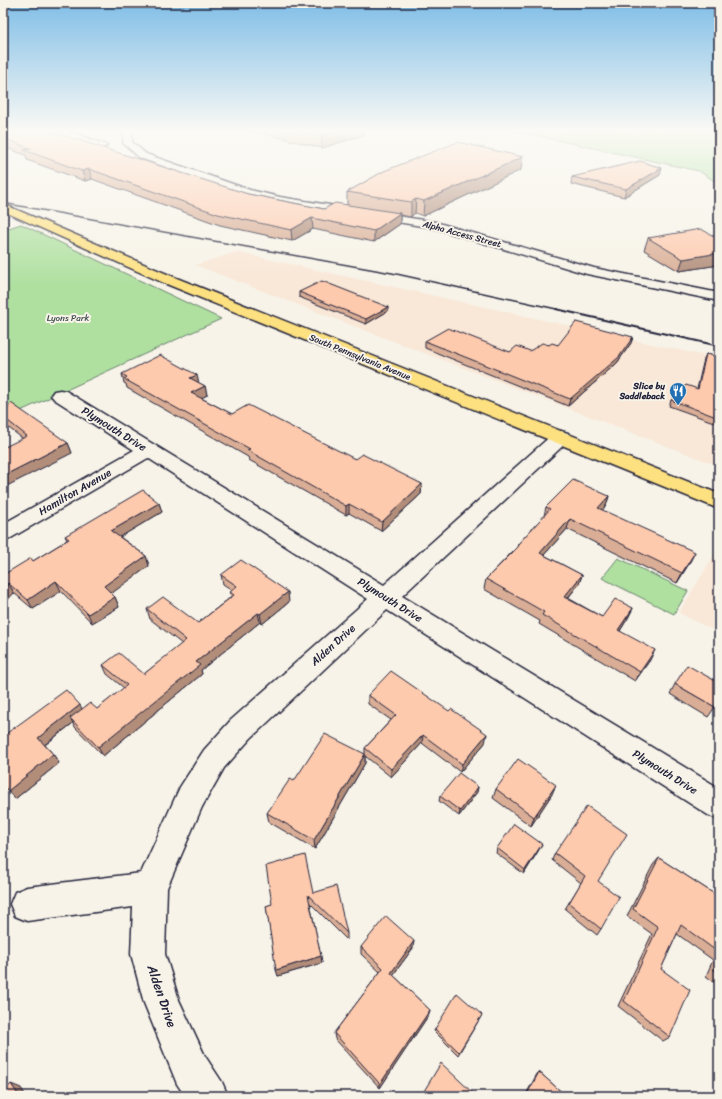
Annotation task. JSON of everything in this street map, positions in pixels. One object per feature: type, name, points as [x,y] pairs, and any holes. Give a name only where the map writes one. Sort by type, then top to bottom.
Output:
[{"type":"main road","name":"South Pennsylvania Avenue","points":[[3,207],[176,283],[719,502]]},
{"type":"street","name":"Alpha Access Street","points":[[219,182],[247,192],[280,200],[435,225],[592,271],[719,297]]},
{"type":"street","name":"Plymouth Drive","points":[[60,395],[719,805]]},
{"type":"street","name":"Alden Drive","points":[[208,1096],[191,1070],[162,1003],[148,954],[151,888],[191,797],[214,760],[241,729],[561,437]]},
{"type":"street","name":"Hamilton Avenue","points":[[3,533],[148,450]]},
{"type":"street","points":[[27,904],[151,888]]},
{"type":"shaded area","points":[[236,252],[719,359],[719,466],[195,265]]},
{"type":"shaded area","points":[[719,547],[719,633],[679,613]]},
{"type":"green space","name":"Lyons Park","points":[[21,224],[221,319],[3,419],[3,230]]},
{"type":"green space","points":[[618,558],[688,591],[674,614],[602,578]]},
{"type":"building","points":[[127,182],[211,182],[248,194],[324,209],[335,203],[400,213],[374,231],[312,218],[291,230],[218,214]]},
{"type":"building","points":[[364,182],[466,182],[424,201],[416,199],[411,202],[347,192]]},
{"type":"building","points":[[596,182],[638,182],[626,189]]},
{"type":"building","points":[[701,229],[719,239],[719,253],[683,259],[648,238]]},
{"type":"building","points":[[322,281],[388,307],[366,319],[299,292]]},
{"type":"building","points":[[576,322],[633,337],[619,357],[570,399],[425,341],[448,328],[510,352],[517,346],[530,351],[542,343],[549,345],[552,343],[558,345]]},
{"type":"building","points":[[706,354],[719,357],[719,418],[671,400],[686,385],[698,389]]},
{"type":"building","points":[[160,355],[197,375],[190,378],[205,386],[191,393],[232,414],[248,405],[355,459],[362,454],[422,484],[382,522],[349,504],[346,506],[247,450],[250,449],[124,379],[127,377],[122,374]]},
{"type":"building","points":[[11,403],[68,443],[3,476],[3,448],[27,436],[3,417],[3,413]]},
{"type":"building","points":[[573,480],[609,496],[598,508],[695,552],[682,573],[570,519],[540,553],[582,575],[564,597],[602,617],[615,599],[633,608],[618,630],[655,650],[640,672],[542,615],[544,612],[486,579],[520,545],[518,544],[550,509],[546,507]]},
{"type":"building","points":[[143,490],[159,503],[111,531],[146,556],[104,586],[115,597],[88,614],[56,581],[28,600],[8,583],[3,589],[3,575],[31,558],[33,561],[69,539],[65,536]]},
{"type":"building","points":[[241,560],[288,592],[260,614],[258,613],[196,662],[200,665],[98,747],[70,718],[90,703],[97,709],[127,685],[103,665],[119,653],[144,674],[186,640],[147,609],[163,597],[198,623],[234,595],[230,592],[237,586],[221,575]]},
{"type":"building","points":[[687,665],[719,683],[719,700],[715,707],[675,684]]},
{"type":"building","points":[[391,671],[449,711],[451,709],[487,734],[462,764],[423,735],[391,769],[365,748],[396,715],[368,695]]},
{"type":"building","points":[[66,690],[80,705],[38,738],[53,754],[8,791],[3,785],[3,736]]},
{"type":"building","points":[[325,734],[365,754],[314,840],[267,813],[290,779],[294,781]]},
{"type":"building","points":[[518,759],[556,785],[534,817],[496,789]]},
{"type":"building","points":[[459,773],[478,787],[460,811],[440,796]]},
{"type":"building","points":[[587,806],[627,834],[598,881],[619,897],[601,929],[569,903],[585,876],[555,853]]},
{"type":"building","points":[[514,824],[542,844],[525,870],[497,848]]},
{"type":"building","points":[[305,855],[313,893],[336,886],[347,933],[308,895],[321,956],[276,970],[266,906],[272,904],[266,866]]},
{"type":"building","points":[[659,858],[719,897],[719,953],[681,925],[661,969],[690,990],[670,1037],[624,1001],[658,927],[633,909]]},
{"type":"building","points":[[386,916],[414,941],[391,973],[430,1010],[380,1084],[334,1033],[383,968],[361,947]]},
{"type":"building","points":[[719,958],[719,974],[714,970]]},
{"type":"building","points":[[457,993],[482,1015],[459,1052],[435,1029]]},
{"type":"building","points":[[441,1063],[476,1096],[421,1096]]},
{"type":"building","points":[[539,1072],[566,1096],[526,1096]]},
{"type":"building","points":[[11,1084],[19,1096],[3,1096],[3,1092]]},
{"type":"railway","points":[[3,203],[392,273],[561,310]]},
{"type":"railway","points":[[556,309],[719,346]]},
{"type":"place","name":"Slice by Saddleback","points":[[678,406]]}]
